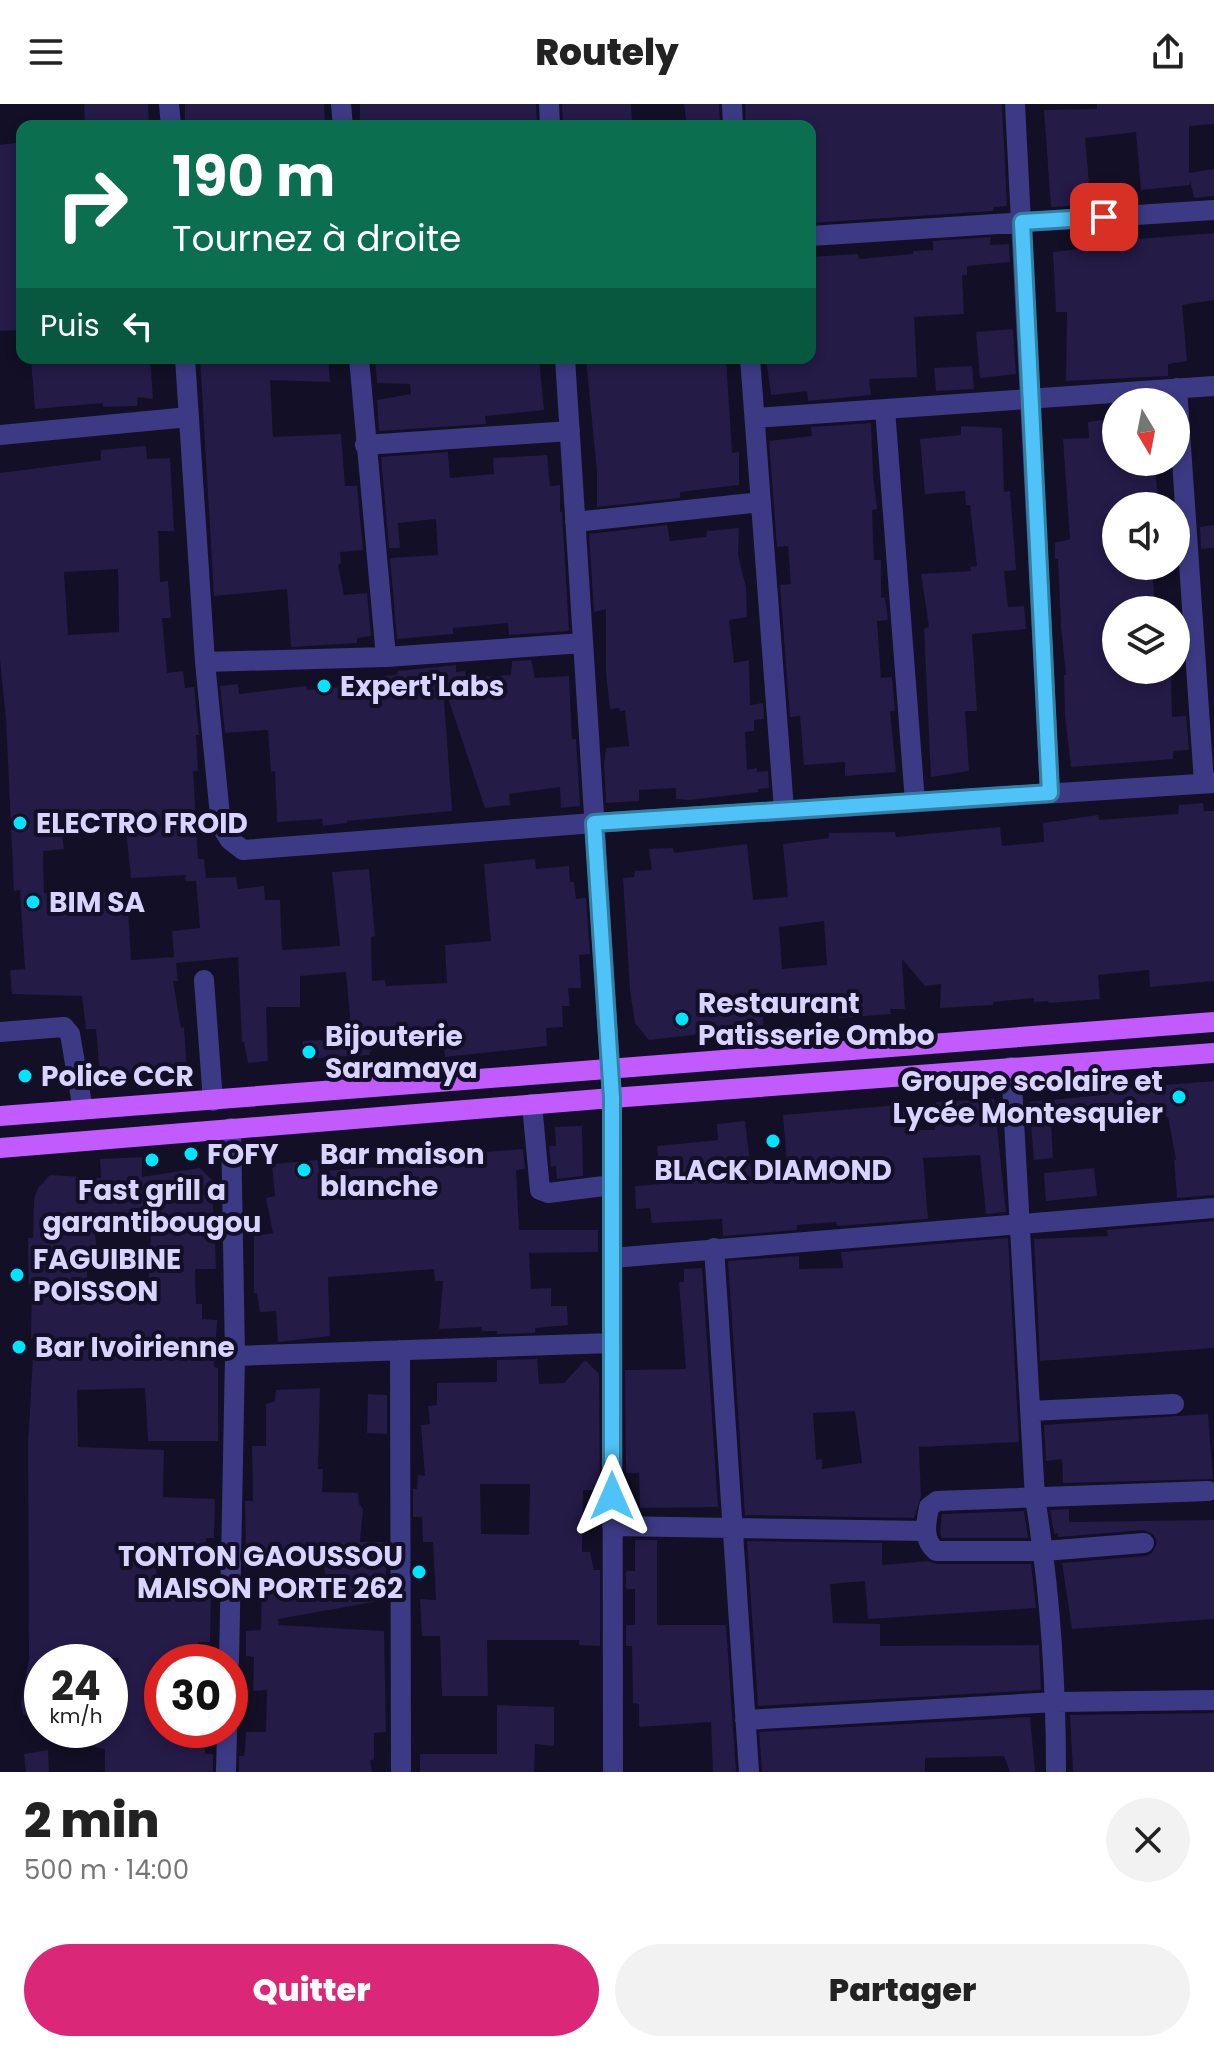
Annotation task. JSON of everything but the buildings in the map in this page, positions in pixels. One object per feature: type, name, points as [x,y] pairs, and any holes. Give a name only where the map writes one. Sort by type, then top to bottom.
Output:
[{"type":"main road","points":[[0,1116],[1214,1022]]},
{"type":"main road","points":[[0,1148],[1214,1053]]},
{"type":"street","points":[[1015,104],[1050,793]]},
{"type":"street","points":[[816,236],[1214,210]]},
{"type":"street","points":[[185,364],[205,662],[221,826],[230,840],[243,850],[594,823],[1209,783],[1184,476]]},
{"type":"street","points":[[359,364],[386,657]]},
{"type":"street","points":[[565,364],[612,1098],[613,1772]]},
{"type":"street","points":[[750,364],[784,810]]},
{"type":"street","points":[[1177,388],[1214,386]]},
{"type":"street","points":[[755,418],[1102,393]]},
{"type":"street","points":[[885,409],[915,802]]},
{"type":"street","points":[[0,435],[189,417]]},
{"type":"street","points":[[365,445],[570,431]]},
{"type":"street","points":[[575,522],[761,502]]},
{"type":"street","points":[[205,662],[386,657],[583,643]]},
{"type":"street","points":[[204,980],[213,1101]]},
{"type":"street","points":[[0,1032],[64,1027],[70,1034],[83,1110]]},
{"type":"street","points":[[1011,1067],[1035,1498],[1044,1551],[1056,1702],[1056,1772]]},
{"type":"street","points":[[532,1104],[540,1190],[548,1193],[612,1185]]},
{"type":"street","points":[[229,1644],[235,1356],[231,1128]]},
{"type":"street","points":[[612,1258],[1214,1208]]},
{"type":"street","points":[[714,1248],[749,1772]]},
{"type":"street","points":[[235,1356],[612,1343]]},
{"type":"street","points":[[400,1350],[401,1772]]},
{"type":"street","points":[[1031,1411],[1174,1404]]},
{"type":"street","points":[[1144,1543],[1044,1551],[936,1551],[930,1546],[925,1531],[929,1507],[937,1501],[1208,1491]]},
{"type":"street","points":[[612,1526],[925,1531]]},
{"type":"street","points":[[745,1720],[1056,1702],[1214,1700]]},
{"type":"street","points":[[226,1772],[227,1748]]},
{"type":"place","name":"Expert'Labs","points":[[324,686]]},
{"type":"place","name":"ELECTRO FROID","points":[[20,823]]},
{"type":"place","name":"BIM SA","points":[[33,902]]},
{"type":"place","name":"Restaurant Patisserie Ombo","points":[[682,1019]]},
{"type":"place","name":"Bijouterie Saramaya","points":[[309,1052]]},
{"type":"place","name":"Police CCR","points":[[25,1076]]},
{"type":"place","name":"Groupe scolaire et Lycée Montesquier","points":[[1179,1097]]},
{"type":"place","name":"BLACK DIAMOND","points":[[773,1141]]},
{"type":"place","name":"FOFY","points":[[191,1154]]},
{"type":"place","name":"Fast grill a garantibougou","points":[[152,1160]]},
{"type":"place","name":"Bar maison blanche","points":[[304,1170]]},
{"type":"place","name":"FAGUIBINE POISSON","points":[[17,1275]]},
{"type":"place","name":"Bar Ivoirienne","points":[[19,1347]]},
{"type":"place","name":"TONTON GAOUSSOU MAISON PORTE 262","points":[[419,1572]]},
{"type":"route","points":[[612,1496],[612,1098],[594,823],[1050,793],[1022,222],[1104,217]]}]
